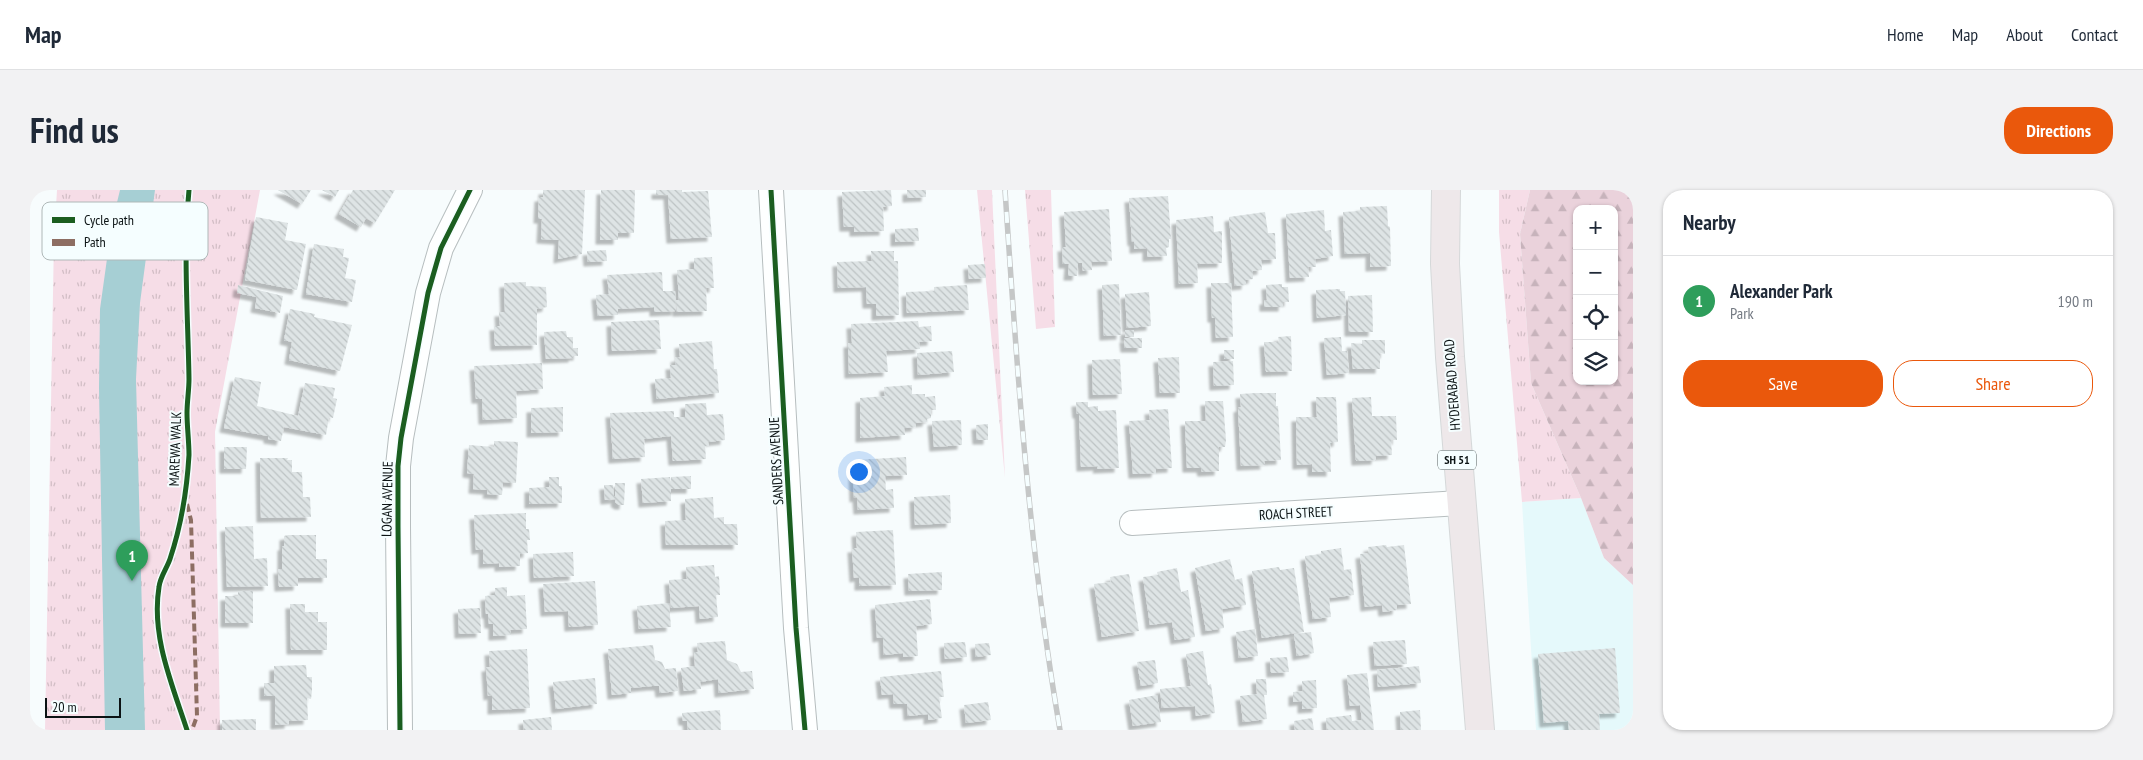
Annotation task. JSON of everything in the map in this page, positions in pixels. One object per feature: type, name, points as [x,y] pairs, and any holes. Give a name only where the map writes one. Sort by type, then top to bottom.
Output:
[{"type":"main road","name":"HYDERABAD ROAD","points":[[1446,190],[1445,264],[1460,503],[1480,730]]},
{"type":"street","name":"LOGAN AVENUE","points":[[400,730],[398,466],[401,438],[428,293],[441,248],[470,190]]},
{"type":"street","name":"SANDERS AVENUE","points":[[771,190],[796,628],[804,730]]},
{"type":"street","name":"ROACH STREET","points":[[1132,523],[1460,503]]},
{"type":"shaded area","points":[[1581,498],[1604,558],[1633,585],[1633,730],[1536,730],[1522,502]]},
{"type":"green space","points":[[57,190],[260,190],[215,432],[220,730],[45,730],[54,260],[208,260],[208,202],[56,202]]},
{"type":"green space","points":[[977,190],[992,190],[1005,478]]},
{"type":"green space","points":[[1025,190],[1051,190],[1055,327],[1036,329]]},
{"type":"green space","points":[[1499,190],[1530,190],[1520,234],[1531,383],[1581,498],[1522,502],[1499,232]]},
{"type":"green space","points":[[1530,190],[1633,190],[1633,585],[1604,558],[1581,498],[1531,383],[1520,234]]},
{"type":"water","points":[[120,190],[155,190],[153,202],[117,202]]},
{"type":"water","points":[[107,260],[146,260],[140,303],[136,379],[145,730],[105,730],[99,388],[100,309]]},
{"type":"building","points":[[278,190],[311,190],[302,204]]},
{"type":"building","points":[[322,190],[339,190],[335,197]]},
{"type":"building","points":[[353,190],[395,190],[375,223],[366,218],[361,227],[339,214]]},
{"type":"building","points":[[543,190],[585,190],[582,254],[558,259],[559,240],[541,239],[542,219],[538,219],[539,197],[543,197]]},
{"type":"building","points":[[601,190],[635,190],[634,233],[618,233],[618,240],[600,240]]},
{"type":"building","points":[[656,190],[708,191],[712,237],[671,239],[668,195],[656,195]]},
{"type":"building","points":[[891,190],[892,206],[883,207],[884,231],[854,232],[854,227],[844,227],[842,192]]},
{"type":"building","points":[[907,190],[926,190],[926,197],[907,198]]},
{"type":"building","points":[[1168,196],[1171,239],[1169,239],[1169,247],[1166,248],[1167,256],[1147,257],[1147,248],[1134,249],[1129,198]]},
{"type":"building","points":[[1387,206],[1388,226],[1390,227],[1391,266],[1370,267],[1370,253],[1345,254],[1343,212],[1360,211],[1360,207]]},
{"type":"building","points":[[1109,209],[1112,261],[1091,262],[1092,270],[1083,271],[1082,263],[1078,263],[1077,276],[1068,276],[1069,264],[1063,264],[1062,247],[1066,247],[1064,212]]},
{"type":"building","points":[[1324,210],[1325,231],[1331,230],[1333,256],[1315,259],[1316,267],[1308,267],[1309,277],[1290,278],[1286,214]]},
{"type":"building","points":[[1265,212],[1268,233],[1275,233],[1276,259],[1261,260],[1262,270],[1253,271],[1253,279],[1246,280],[1246,285],[1235,286],[1229,217]]},
{"type":"building","points":[[1213,216],[1214,232],[1222,231],[1222,263],[1197,264],[1198,283],[1179,284],[1176,220]]},
{"type":"building","points":[[256,217],[288,223],[285,240],[306,244],[297,290],[245,280]]},
{"type":"building","points":[[918,228],[919,241],[895,242],[895,229]]},
{"type":"building","points":[[314,244],[344,249],[343,257],[349,258],[345,278],[356,280],[352,302],[306,294]]},
{"type":"building","points":[[606,250],[607,261],[588,262],[587,251]]},
{"type":"building","points":[[871,251],[894,251],[894,261],[898,261],[899,315],[876,316],[876,304],[867,304],[866,287],[838,288],[837,262],[872,261]]},
{"type":"building","points":[[712,257],[714,288],[706,288],[707,311],[677,312],[676,300],[679,300],[677,270],[694,269],[694,258]]},
{"type":"building","points":[[985,264],[986,278],[969,279],[968,265]]},
{"type":"building","points":[[662,272],[663,291],[675,291],[676,311],[654,312],[654,307],[618,309],[618,315],[598,316],[596,295],[609,294],[607,275]]},
{"type":"building","points":[[526,282],[526,286],[546,287],[547,307],[537,309],[537,345],[495,346],[494,326],[500,326],[499,312],[505,312],[504,283]]},
{"type":"building","points":[[1211,283],[1231,283],[1233,337],[1216,338],[1215,318],[1212,318]]},
{"type":"building","points":[[1119,284],[1121,335],[1104,336],[1102,285]]},
{"type":"building","points":[[1282,284],[1282,287],[1288,287],[1289,302],[1283,302],[1283,307],[1264,307],[1264,300],[1267,300],[1266,285]]},
{"type":"building","points":[[238,285],[283,296],[280,313],[255,308],[257,297],[237,293]]},
{"type":"building","points":[[967,285],[969,310],[907,313],[906,292],[934,291],[934,287]]},
{"type":"building","points":[[1340,289],[1340,291],[1345,291],[1346,315],[1317,318],[1316,290]]},
{"type":"building","points":[[1149,292],[1151,326],[1127,328],[1125,294]]},
{"type":"building","points":[[1372,295],[1373,332],[1349,332],[1348,296]]},
{"type":"building","points":[[290,309],[315,314],[314,317],[352,325],[340,371],[289,360],[292,342],[284,340]]},
{"type":"building","points":[[659,320],[661,349],[612,351],[611,322]]},
{"type":"building","points":[[918,321],[919,327],[931,326],[932,341],[919,342],[920,349],[886,351],[888,372],[849,374],[848,343],[852,343],[851,324]]},
{"type":"building","points":[[1125,330],[1134,330],[1134,337],[1125,337]]},
{"type":"building","points":[[566,331],[567,337],[573,337],[573,348],[578,348],[578,356],[573,356],[573,358],[546,359],[544,332]]},
{"type":"building","points":[[1291,336],[1292,371],[1266,372],[1264,342],[1279,342],[1278,337]]},
{"type":"building","points":[[1341,337],[1342,351],[1347,351],[1349,373],[1327,375],[1324,338]]},
{"type":"building","points":[[1124,338],[1142,338],[1142,348],[1125,348]]},
{"type":"building","points":[[1362,340],[1385,340],[1385,354],[1380,353],[1380,369],[1353,369],[1351,343],[1362,344]]},
{"type":"building","points":[[712,341],[714,369],[717,369],[719,393],[657,399],[655,379],[671,378],[670,365],[676,365],[675,358],[680,357],[679,344]]},
{"type":"building","points":[[1224,350],[1234,350],[1234,359],[1224,359]]},
{"type":"building","points":[[952,351],[954,372],[918,375],[917,353]]},
{"type":"building","points":[[1179,357],[1180,393],[1160,393],[1158,358]]},
{"type":"building","points":[[1120,359],[1122,394],[1093,395],[1092,360]]},
{"type":"building","points":[[1233,361],[1234,385],[1214,386],[1213,362]]},
{"type":"building","points":[[542,363],[543,389],[516,391],[517,418],[483,420],[482,399],[476,399],[474,366]]},
{"type":"building","points":[[235,377],[261,382],[257,406],[298,416],[305,383],[335,388],[333,398],[337,399],[333,418],[329,417],[326,435],[284,427],[281,441],[268,439],[268,436],[224,428]]},
{"type":"building","points":[[912,385],[912,394],[925,394],[925,397],[935,396],[936,410],[931,410],[931,418],[927,419],[927,422],[916,423],[916,427],[904,428],[905,435],[860,438],[860,398],[885,396],[884,387]]},
{"type":"building","points":[[1276,393],[1281,460],[1264,461],[1265,465],[1241,466],[1238,408],[1241,407],[1240,394]]},
{"type":"building","points":[[1316,397],[1336,397],[1338,442],[1330,443],[1331,472],[1312,472],[1312,464],[1297,465],[1296,417],[1317,417]]},
{"type":"building","points":[[1371,397],[1372,416],[1396,416],[1397,440],[1391,440],[1392,455],[1376,456],[1376,460],[1356,461],[1352,398]]},
{"type":"building","points":[[1205,401],[1223,401],[1226,440],[1225,447],[1219,447],[1219,471],[1202,472],[1201,468],[1187,468],[1185,421],[1206,421]]},
{"type":"building","points":[[1076,402],[1088,402],[1088,407],[1098,406],[1098,411],[1116,410],[1119,468],[1097,469],[1098,466],[1081,467],[1079,414],[1077,414]]},
{"type":"building","points":[[706,403],[707,415],[723,414],[725,440],[708,442],[709,446],[705,446],[706,459],[673,461],[671,436],[644,439],[645,457],[613,459],[610,413],[674,411],[674,417],[685,417],[685,404]]},
{"type":"building","points":[[563,407],[563,432],[531,433],[531,408]]},
{"type":"building","points":[[1168,409],[1172,468],[1156,469],[1156,473],[1133,474],[1129,421],[1150,420],[1149,410]]},
{"type":"building","points":[[961,420],[962,445],[934,447],[932,421]]},
{"type":"building","points":[[988,424],[988,440],[977,440],[976,425]]},
{"type":"building","points":[[494,441],[518,442],[516,483],[503,482],[502,495],[487,494],[488,490],[473,489],[474,474],[467,473],[469,445],[494,447]]},
{"type":"building","points":[[224,447],[247,447],[246,469],[224,469]]},
{"type":"building","points":[[906,457],[907,475],[885,476],[886,490],[893,489],[894,508],[858,510],[857,497],[854,498],[853,470],[856,470],[855,460]]},
{"type":"building","points":[[260,458],[288,458],[287,460],[292,460],[292,472],[302,472],[303,497],[310,497],[311,517],[261,518]]},
{"type":"building","points":[[691,476],[691,489],[671,489],[671,501],[643,503],[641,479],[670,477],[670,485],[671,477]]},
{"type":"building","points":[[549,477],[559,477],[559,486],[562,486],[562,503],[529,504],[529,488],[549,487]]},
{"type":"building","points":[[615,483],[625,483],[624,505],[619,505],[615,502],[616,499],[605,500],[604,485],[613,485],[615,496]]},
{"type":"building","points":[[950,495],[951,523],[915,525],[914,497]]},
{"type":"building","points":[[713,497],[714,518],[724,517],[724,524],[737,524],[738,545],[666,545],[665,521],[686,520],[685,499]]},
{"type":"building","points":[[526,513],[526,529],[529,529],[530,540],[527,540],[528,553],[520,554],[520,566],[499,567],[499,563],[483,564],[483,549],[476,550],[474,515]]},
{"type":"building","points":[[253,526],[254,559],[267,558],[268,586],[227,587],[225,527]]},
{"type":"building","points":[[893,530],[896,585],[859,586],[859,577],[854,578],[852,548],[857,548],[856,532]]},
{"type":"building","points":[[316,535],[316,559],[327,559],[327,578],[298,578],[298,586],[279,587],[278,569],[282,570],[282,546],[284,546],[284,536]]},
{"type":"building","points":[[1386,545],[1387,547],[1404,545],[1411,604],[1397,605],[1397,610],[1383,612],[1382,605],[1365,607],[1360,554],[1369,553],[1368,547]]},
{"type":"building","points":[[1341,548],[1344,570],[1351,569],[1354,595],[1329,598],[1331,617],[1313,619],[1305,556],[1321,554],[1321,551]]},
{"type":"building","points":[[573,552],[574,576],[534,578],[533,554]]},
{"type":"building","points":[[1230,559],[1235,580],[1242,578],[1246,605],[1222,609],[1224,628],[1206,631],[1195,568]]},
{"type":"building","points":[[714,565],[715,577],[719,576],[720,595],[716,595],[718,617],[700,619],[699,606],[671,608],[669,580],[687,579],[686,567]]},
{"type":"building","points":[[1279,567],[1280,570],[1294,568],[1304,632],[1262,638],[1252,571]]},
{"type":"building","points":[[1177,568],[1181,592],[1188,590],[1195,637],[1175,640],[1172,622],[1150,625],[1143,577],[1158,575],[1157,572]]},
{"type":"building","points":[[942,572],[942,590],[909,591],[908,574]]},
{"type":"building","points":[[1129,574],[1139,631],[1102,637],[1094,584],[1111,582],[1110,577]]},
{"type":"building","points":[[595,581],[598,625],[569,627],[568,611],[545,612],[543,584]]},
{"type":"building","points":[[507,587],[507,596],[525,595],[527,629],[510,630],[511,635],[493,636],[493,624],[489,624],[488,614],[486,614],[485,596],[495,595],[495,588]]},
{"type":"building","points":[[238,591],[253,591],[253,623],[225,623],[225,596],[238,596]]},
{"type":"building","points":[[930,599],[932,624],[916,626],[918,656],[903,657],[903,653],[884,655],[883,637],[877,638],[875,605]]},
{"type":"building","points":[[669,603],[671,627],[639,629],[637,606]]},
{"type":"building","points":[[290,604],[305,604],[305,612],[318,612],[318,622],[327,622],[327,650],[291,650]]},
{"type":"building","points":[[480,608],[481,633],[459,634],[458,609]]},
{"type":"building","points":[[1255,629],[1258,656],[1239,658],[1236,632]]},
{"type":"building","points":[[1311,632],[1314,653],[1297,656],[1294,634]]},
{"type":"building","points":[[1405,640],[1407,664],[1375,666],[1373,642]]},
{"type":"building","points":[[725,641],[727,660],[737,664],[741,672],[752,671],[754,689],[719,693],[718,679],[700,682],[701,689],[684,691],[681,668],[695,666],[694,652],[698,652],[697,643]]},
{"type":"building","points":[[965,642],[967,657],[945,659],[944,643]]},
{"type":"building","points":[[989,643],[991,655],[976,657],[975,644]]},
{"type":"building","points":[[653,645],[655,660],[662,662],[665,669],[676,668],[678,691],[660,693],[659,686],[652,686],[631,688],[631,693],[612,695],[608,649]]},
{"type":"building","points":[[1615,648],[1620,713],[1599,714],[1600,730],[1569,730],[1568,721],[1544,723],[1538,654]]},
{"type":"building","points":[[527,649],[530,708],[492,710],[492,695],[488,696],[486,667],[490,667],[489,651]]},
{"type":"building","points":[[1203,651],[1208,685],[1211,684],[1215,713],[1196,716],[1195,706],[1162,708],[1160,689],[1191,686],[1186,654]]},
{"type":"building","points":[[1287,657],[1289,672],[1271,673],[1270,658]]},
{"type":"building","points":[[1155,660],[1158,683],[1141,686],[1137,662]]},
{"type":"building","points":[[306,665],[307,677],[312,677],[311,699],[307,698],[308,720],[289,721],[289,724],[275,725],[275,696],[264,696],[264,683],[274,683],[274,666]]},
{"type":"building","points":[[1419,666],[1421,683],[1378,687],[1377,670]]},
{"type":"building","points":[[941,671],[944,697],[939,697],[942,718],[928,720],[928,714],[908,716],[907,704],[894,704],[893,694],[882,695],[880,677]]},
{"type":"building","points":[[1367,673],[1374,730],[1327,730],[1326,718],[1351,715],[1352,721],[1362,720],[1360,705],[1350,706],[1347,675]]},
{"type":"building","points":[[595,678],[597,704],[556,709],[553,682]]},
{"type":"building","points":[[1256,679],[1266,679],[1267,695],[1264,695],[1267,719],[1243,722],[1240,696],[1257,694]]},
{"type":"building","points":[[1316,680],[1317,708],[1302,709],[1302,701],[1293,702],[1293,692],[1303,691],[1302,681]]},
{"type":"building","points":[[1157,695],[1161,722],[1133,726],[1129,700]]},
{"type":"building","points":[[988,702],[991,720],[966,723],[964,705]]},
{"type":"building","points":[[720,710],[721,730],[688,730],[687,721],[683,721],[682,713]]},
{"type":"building","points":[[1420,710],[1421,730],[1401,730],[1400,712]]},
{"type":"building","points":[[551,717],[552,730],[524,730],[523,720]]},
{"type":"building","points":[[1312,718],[1314,730],[1295,730],[1294,721]]},
{"type":"building","points":[[256,719],[256,730],[222,730],[222,720]]},
{"type":"railway","points":[[1005,190],[1025,461],[1040,596],[1060,730]]},
{"type":"marked path","points":[[187,504],[191,520],[197,716],[192,730]]},
{"type":"cycle path","name":"MAREWA WALK","points":[[188,202],[189,190]]},
{"type":"cycle path","points":[[400,730],[398,466],[401,438],[428,293],[441,248],[470,190]]},
{"type":"cycle path","points":[[771,190],[796,628],[805,730]]},
{"type":"cycle path","name":"MAREWA WALK","points":[[186,260],[189,379],[187,413],[188,468],[180,521],[170,559],[160,583],[157,605],[160,642],[164,660],[187,730]]},
{"type":"place","name":"Alexander Park","points":[[132,581]]}]
